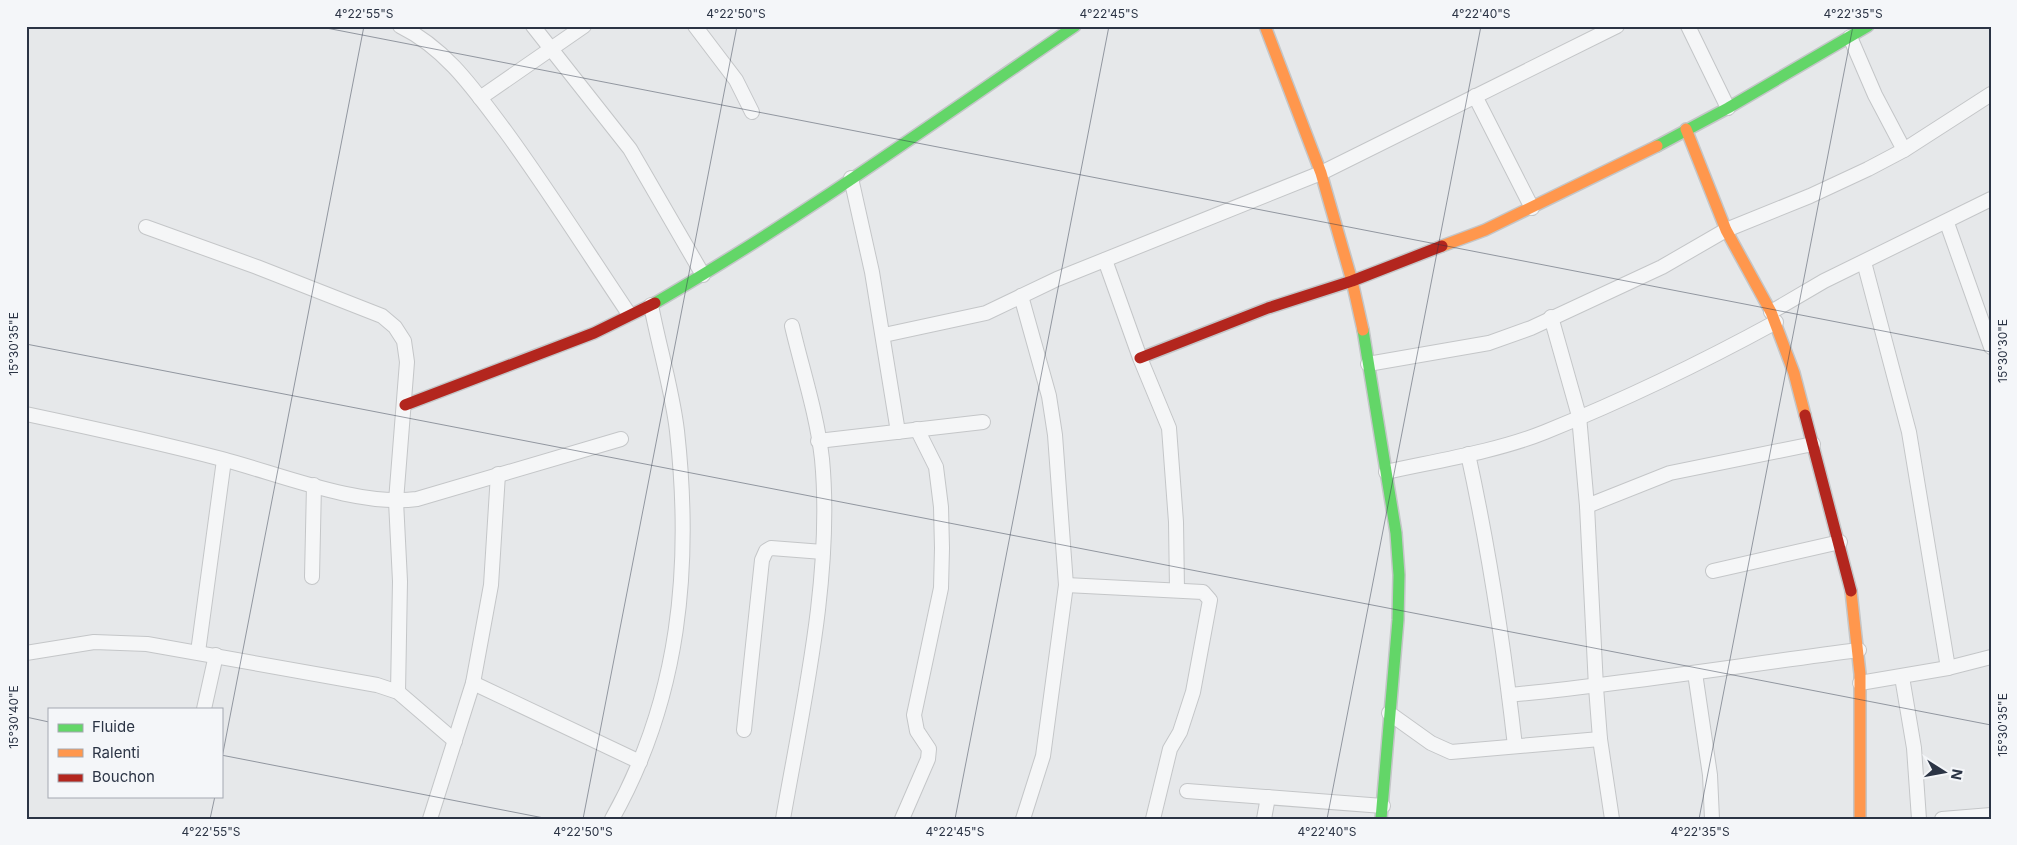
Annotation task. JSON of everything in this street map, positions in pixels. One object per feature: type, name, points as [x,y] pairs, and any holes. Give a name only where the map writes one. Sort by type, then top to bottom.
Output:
[{"type":"street","points":[[400,26],[432,45],[458,70],[548,190],[629,314]]},
{"type":"street","points":[[533,26],[630,149],[703,275]]},
{"type":"street","points":[[480,98],[584,26]]},
{"type":"street","points":[[695,26],[736,80],[752,112]]},
{"type":"street","points":[[405,405],[594,333],[629,314],[651,305],[703,275],[851,178],[1074,26]]},
{"type":"street","points":[[1187,791],[1268,797],[1382,812],[1398,620],[1399,575],[1396,532],[1362,323],[1352,281],[1321,172],[1265,26]]},
{"type":"street","points":[[884,335],[986,313],[1105,260],[1321,172],[1617,26]]},
{"type":"street","points":[[1688,26],[1728,108]]},
{"type":"street","points":[[1140,358],[1268,308],[1352,281],[1485,230],[1634,158],[1728,108],[1868,26]]},
{"type":"street","points":[[1850,37],[1874,95],[1904,150]]},
{"type":"street","points":[[1368,364],[1489,343],[1531,328],[1551,317],[1662,267],[1726,230],[1810,196],[1904,150],[1991,94]]},
{"type":"street","points":[[1475,96],[1532,208]]},
{"type":"street","points":[[1686,129],[1726,230],[1774,317],[1794,373],[1840,542],[1851,588],[1859,650],[1860,819]]},
{"type":"street","points":[[851,178],[884,335],[898,432]]},
{"type":"street","points":[[1386,472],[1468,454],[1544,432],[1647,387],[1774,317],[1824,281],[1947,223],[1991,199]]},
{"type":"street","points":[[1947,223],[1991,347]]},
{"type":"street","points":[[146,227],[257,267],[382,316],[395,328],[404,341],[407,362],[405,405],[396,502],[400,581],[398,692]]},
{"type":"street","points":[[1105,260],[1140,358],[1168,428],[1176,522],[1177,590]]},
{"type":"street","points":[[1864,262],[1909,432],[1948,668]]},
{"type":"street","points":[[1021,296],[1049,396],[1055,435],[1066,585],[1043,756],[1022,819]]},
{"type":"street","points":[[612,819],[640,762],[664,694],[676,636],[683,577],[682,499],[677,430],[651,305]]},
{"type":"street","points":[[1551,317],[1579,416],[1587,506],[1600,739],[1612,819]]},
{"type":"street","points":[[784,819],[810,666],[823,552],[822,458],[792,326]]},
{"type":"street","points":[[26,414],[224,460],[314,485],[396,502],[417,498],[621,439]]},
{"type":"street","points":[[818,441],[983,422]]},
{"type":"street","points":[[902,819],[928,759],[929,749],[916,732],[914,715],[941,588],[941,507],[936,467],[917,429]]},
{"type":"street","points":[[1587,506],[1670,473],[1813,444]]},
{"type":"street","points":[[1468,454],[1482,518],[1515,746]]},
{"type":"street","points":[[198,652],[224,460]]},
{"type":"street","points":[[430,819],[473,683],[491,585],[498,474]]},
{"type":"street","points":[[312,577],[314,485]]},
{"type":"street","points":[[1714,571],[1840,542]]},
{"type":"street","points":[[744,730],[762,560],[766,551],[771,548],[823,552]]},
{"type":"street","points":[[1066,585],[1203,592],[1208,596],[1210,605],[1193,692],[1180,732],[1170,749],[1154,819]]},
{"type":"street","points":[[26,653],[94,642],[147,644],[377,685],[398,692],[455,741]]},
{"type":"street","points":[[1509,695],[1596,687],[1859,650]]},
{"type":"street","points":[[204,708],[216,655]]},
{"type":"street","points":[[1860,683],[1948,668],[1991,657]]},
{"type":"street","points":[[1695,673],[1710,775],[1712,819]]},
{"type":"street","points":[[1902,676],[1914,748],[1919,819]]},
{"type":"street","points":[[473,683],[640,762]]},
{"type":"street","points":[[1389,713],[1443,750],[1451,752],[1600,739]]},
{"type":"street","points":[[1264,819],[1268,797]]},
{"type":"street","points":[[1942,819],[1991,815]]},
{"type":"traffic: fast","points":[[655,303],[762,238],[920,133],[1075,26]]},
{"type":"traffic: fast","points":[[1657,146],[1728,108],[1868,26]]},
{"type":"traffic: fast","points":[[1363,330],[1396,533],[1399,575],[1398,620],[1381,819]]},
{"type":"traffic: slow","points":[[1265,26],[1321,173],[1352,281],[1363,330]]},
{"type":"traffic: slow","points":[[1686,129],[1726,230],[1771,312],[1794,373],[1805,415]]},
{"type":"traffic: slow","points":[[1442,246],[1485,230],[1657,146]]},
{"type":"traffic: slow","points":[[1851,591],[1860,674],[1860,819]]},
{"type":"traffic: jam","points":[[1140,358],[1268,308],[1352,281],[1442,246]]},
{"type":"traffic: jam","points":[[405,405],[594,333],[655,303]]},
{"type":"traffic: jam","points":[[1805,415],[1851,591]]}]
